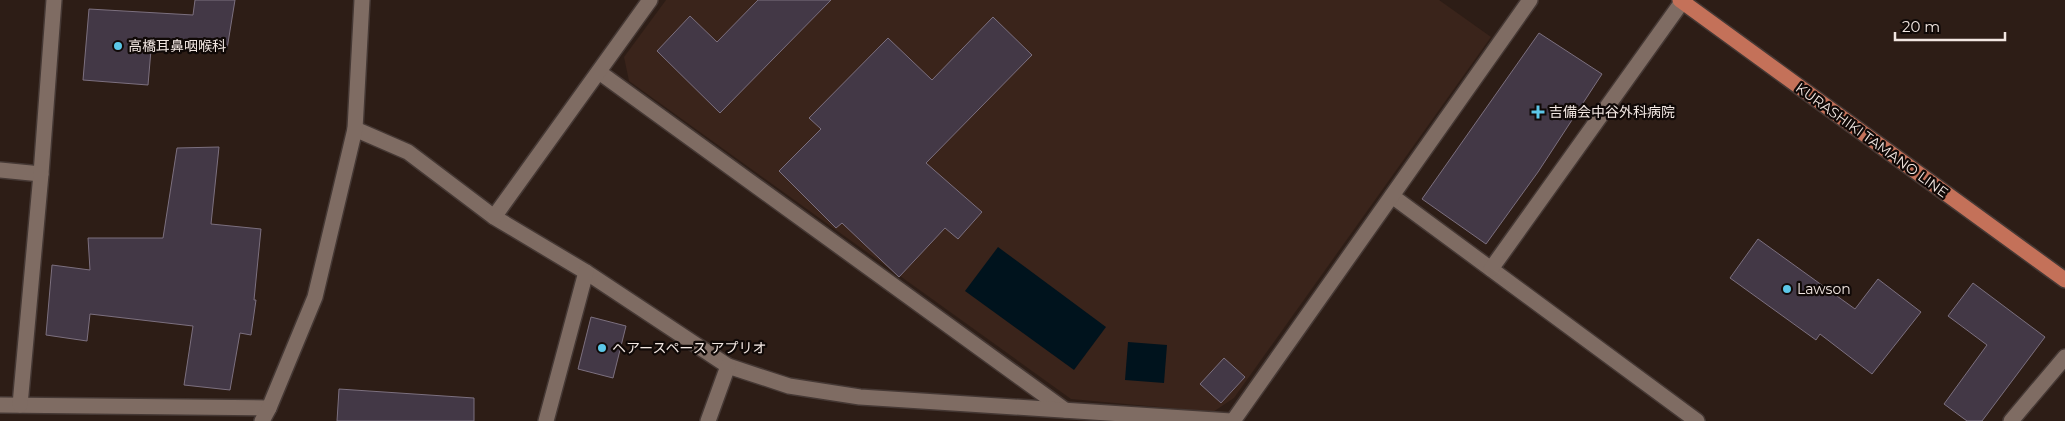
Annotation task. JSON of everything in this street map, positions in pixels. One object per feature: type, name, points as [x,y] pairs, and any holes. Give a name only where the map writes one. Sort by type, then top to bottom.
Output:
[{"type":"main road","name":"KURASHIKI TAMANO LINE","points":[[1681,1],[2064,278]]},
{"type":"street","points":[[20,405],[41,174],[54,0]]},
{"type":"street","points":[[262,421],[315,297],[354,129],[362,0]]},
{"type":"street","points":[[494,217],[650,0]]},
{"type":"street","points":[[354,129],[408,152],[494,217],[586,272],[728,366],[789,386],[860,397],[1232,421],[1530,0]]},
{"type":"street","points":[[1492,269],[1681,1]]},
{"type":"street","points":[[599,72],[1065,410]]},
{"type":"street","points":[[0,170],[41,174]]},
{"type":"street","points":[[1392,196],[1698,421]]},
{"type":"street","points":[[546,421],[586,272]]},
{"type":"street","points":[[2011,421],[2065,357]]},
{"type":"street","points":[[708,421],[728,366]]},
{"type":"street","points":[[0,405],[269,408]]},
{"type":"shaded area","points":[[666,0],[1439,0],[1491,37],[1234,398],[1213,412],[1071,399],[629,81],[624,57]]},
{"type":"water","points":[[998,247],[1106,327],[1074,370],[965,291]]},
{"type":"water","points":[[1128,342],[1167,345],[1164,383],[1125,380]]},
{"type":"building","name":"高橋耳鼻咽喉科","points":[[195,0],[235,0],[227,49],[152,38],[148,85],[83,80],[89,9],[193,15]]},
{"type":"building","points":[[758,0],[831,0],[720,113],[657,51],[690,16],[717,42]]},
{"type":"building","points":[[993,17],[1032,55],[926,163],[982,212],[958,239],[945,228],[899,277],[842,223],[836,228],[779,171],[821,129],[809,118],[888,38],[932,80]]},
{"type":"building","points":[[1539,33],[1602,74],[1538,172],[1486,244],[1422,199]]},
{"type":"building","points":[[219,147],[211,224],[261,229],[254,300],[256,300],[251,335],[240,333],[230,390],[184,385],[193,326],[90,314],[87,341],[46,335],[52,265],[90,270],[88,238],[163,238],[177,148]]},
{"type":"building","points":[[1758,239],[1855,309],[1878,279],[1921,312],[1872,374],[1820,334],[1816,340],[1730,278]]},
{"type":"building","points":[[1973,283],[2045,337],[1982,421],[1967,421],[1944,404],[1987,345],[1948,316]]},
{"type":"building","name":"ヘアースペース アプリオ","points":[[591,317],[626,326],[613,378],[578,369]]},
{"type":"building","points":[[1224,358],[1245,377],[1221,403],[1200,384]]},
{"type":"building","points":[[339,389],[474,398],[474,421],[337,421]]},
{"type":"place","name":"高橋耳鼻咽喉科","points":[[118,46]]},
{"type":"place","name":"吉備会中谷外科病院","points":[[1538,112]]},
{"type":"place","name":"Lawson","points":[[1787,289]]},
{"type":"place","name":"ヘアースペース アプリオ","points":[[602,348]]}]
